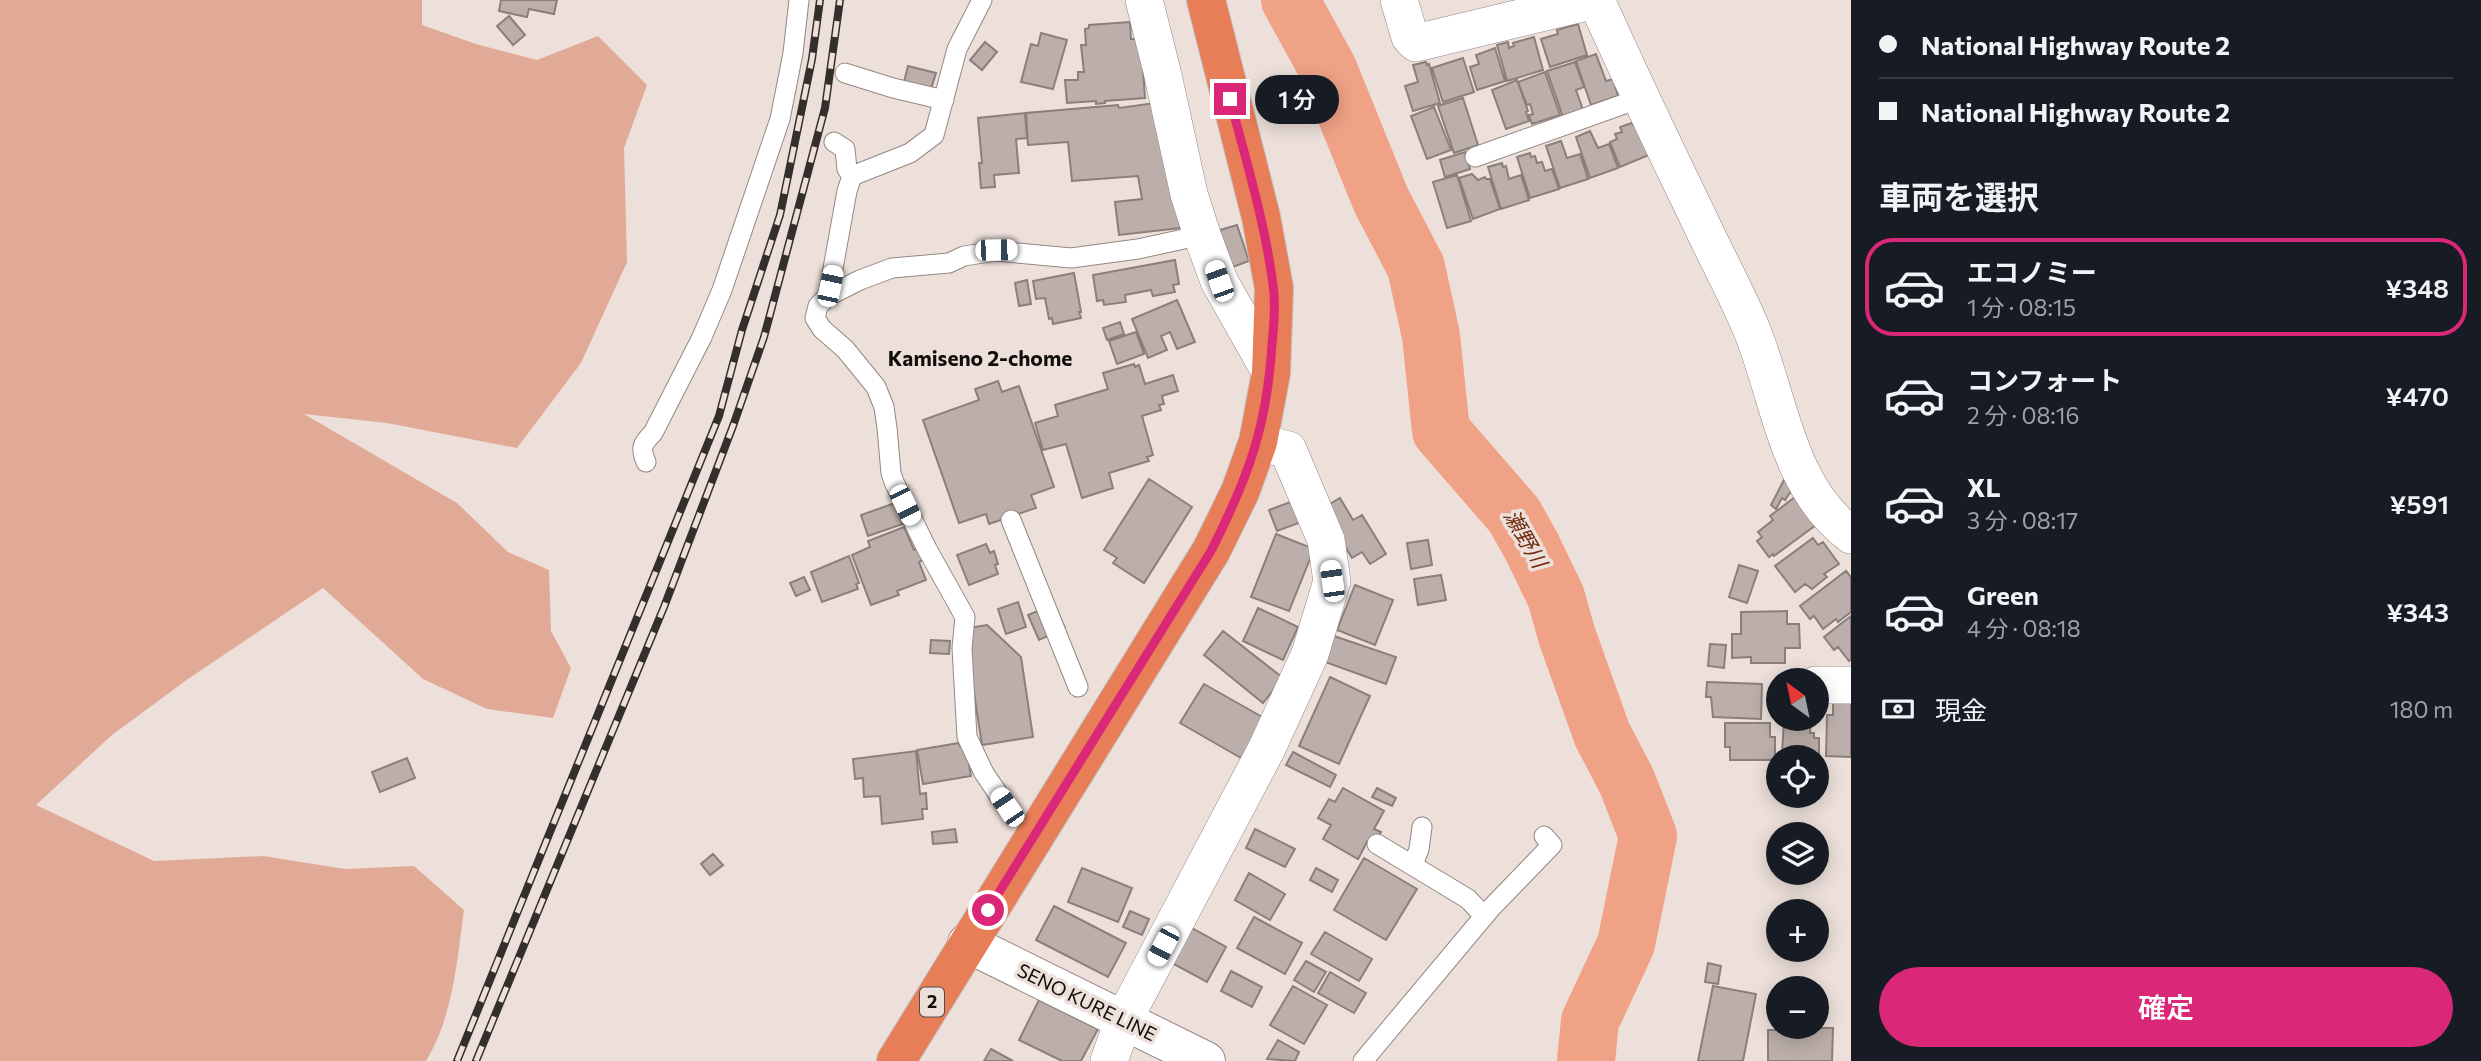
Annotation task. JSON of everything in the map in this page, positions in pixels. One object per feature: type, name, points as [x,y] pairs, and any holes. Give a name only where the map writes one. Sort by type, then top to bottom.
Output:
[{"type":"highway","name":"2","points":[[896,1061],[1211,551],[1240,492],[1258,442],[1271,373],[1274,288],[1261,217],[1206,0]]},
{"type":"main road","name":"SENO KURE LINE","points":[[968,943],[1206,1061]]},
{"type":"street","points":[[1144,0],[1189,194],[1202,234],[1219,281],[1271,373]]},
{"type":"street","points":[[1399,0],[1410,37],[1416,43],[1595,0],[1751,327],[1772,389],[1780,424],[1798,467],[1818,500],[1840,527],[1851,535]]},
{"type":"street","points":[[1109,1061],[1124,1019],[1267,748],[1310,654],[1332,581],[1326,540],[1288,450],[1258,442]]},
{"type":"street","points":[[1829,685],[1851,685]]},
{"type":"lane","points":[[646,463],[641,451],[643,444],[653,433],[702,337],[722,290],[780,119],[793,53],[799,0]]},
{"type":"lane","points":[[828,296],[842,228],[846,191],[852,176],[909,153],[934,135],[957,49],[982,0]]},
{"type":"lane","points":[[845,73],[944,100]]},
{"type":"lane","points":[[1475,157],[1641,98]]},
{"type":"lane","points":[[834,142],[845,149],[847,169],[852,176]]},
{"type":"lane","points":[[1007,807],[984,773],[967,737],[962,648],[965,617],[894,482],[884,407],[876,387],[845,349],[822,329],[815,318],[818,306],[828,296],[892,268],[949,263],[964,256],[996,250],[1071,258],[1138,248],[1202,234]]},
{"type":"lane","points":[[1011,520],[1078,687]]},
{"type":"lane","points":[[1413,865],[1419,849],[1422,827]]},
{"type":"lane","points":[[1363,1061],[1484,916],[1552,845],[1544,836]]},
{"type":"lane","points":[[1377,844],[1468,899],[1484,916]]},
{"type":"shaded area","points":[[0,0],[422,0],[422,25],[476,44],[537,60],[598,36],[647,85],[624,148],[627,262],[581,363],[517,448],[387,423],[304,414],[457,503],[508,552],[549,570],[551,631],[571,668],[553,718],[487,709],[423,679],[323,588],[188,679],[112,735],[36,805],[154,861],[263,856],[345,869],[414,866],[464,910],[448,1007],[426,1061],[0,1061]]},
{"type":"building","points":[[501,0],[557,0],[554,14],[529,9],[527,17],[499,11]]},
{"type":"building","points":[[509,16],[525,35],[513,45],[497,26]]},
{"type":"building","points":[[1130,22],[1131,39],[1141,39],[1145,98],[1096,104],[1096,101],[1067,103],[1065,80],[1078,80],[1078,72],[1084,72],[1081,45],[1086,45],[1085,29],[1089,28],[1089,25]]},
{"type":"building","points":[[1578,24],[1587,55],[1550,67],[1541,39],[1558,34],[1557,30]]},
{"type":"building","points":[[1041,33],[1067,40],[1053,89],[1021,82],[1031,44],[1038,46]]},
{"type":"building","points":[[1534,37],[1543,70],[1507,81],[1497,45],[1508,42],[1509,48],[1514,46],[1513,43]]},
{"type":"building","points":[[985,42],[997,52],[982,70],[970,60]]},
{"type":"building","points":[[1495,48],[1505,81],[1477,90],[1470,67],[1479,64],[1476,55]]},
{"type":"building","points":[[1596,54],[1606,81],[1613,79],[1618,96],[1591,105],[1576,61]]},
{"type":"building","points":[[1463,58],[1474,92],[1443,102],[1432,68]]},
{"type":"building","points":[[1426,62],[1429,64],[1440,103],[1413,111],[1405,86],[1418,82],[1413,65]]},
{"type":"building","points":[[1575,62],[1584,87],[1576,90],[1583,110],[1563,117],[1547,71]]},
{"type":"building","points":[[908,66],[936,73],[931,89],[904,82]]},
{"type":"building","points":[[1545,72],[1560,115],[1532,124],[1530,104],[1527,105],[1518,82]]},
{"type":"building","points":[[1517,80],[1529,121],[1506,129],[1492,90]]},
{"type":"building","points":[[1463,98],[1478,145],[1454,153],[1438,106]]},
{"type":"building","points":[[1155,103],[1178,197],[1180,228],[1119,235],[1115,202],[1142,199],[1138,176],[1072,181],[1068,142],[1028,145],[1026,113],[1118,105],[1119,108]]},
{"type":"building","points":[[1434,107],[1451,150],[1427,159],[1411,116]]},
{"type":"building","points":[[1025,113],[1027,138],[1016,139],[1019,173],[994,175],[995,187],[981,188],[978,118]]},
{"type":"building","points":[[1632,123],[1637,125],[1649,155],[1620,167],[1610,142],[1617,139],[1615,134],[1622,132],[1620,127]]},
{"type":"building","points":[[1590,131],[1598,148],[1609,144],[1618,168],[1590,178],[1576,137]]},
{"type":"building","points":[[1561,141],[1567,158],[1580,154],[1588,179],[1560,188],[1546,146]]},
{"type":"building","points":[[1465,152],[1470,169],[1445,177],[1440,160]]},
{"type":"building","points":[[1530,153],[1531,157],[1535,156],[1537,163],[1542,162],[1545,171],[1552,169],[1559,189],[1530,198],[1517,157]]},
{"type":"building","points":[[1502,163],[1503,167],[1506,166],[1509,179],[1521,175],[1529,200],[1501,209],[1488,167]]},
{"type":"building","points":[[1472,174],[1478,180],[1485,177],[1490,179],[1500,209],[1473,219],[1459,178]]},
{"type":"building","points":[[1457,175],[1471,221],[1447,228],[1433,182]]},
{"type":"building","points":[[1237,225],[1249,261],[1230,268],[1217,231]]},
{"type":"building","points":[[1175,260],[1179,284],[1173,285],[1175,292],[1153,296],[1151,290],[1125,295],[1126,302],[1104,305],[1103,300],[1097,301],[1093,275]]},
{"type":"building","points":[[1074,273],[1081,318],[1053,324],[1052,318],[1049,319],[1045,298],[1036,299],[1033,281]]},
{"type":"building","points":[[1027,280],[1031,304],[1019,306],[1015,283]]},
{"type":"building","points":[[1177,300],[1195,342],[1177,349],[1170,332],[1161,336],[1167,350],[1148,358],[1132,319]]},
{"type":"building","points":[[1120,322],[1124,334],[1107,340],[1103,328]]},
{"type":"building","points":[[1136,332],[1144,354],[1117,364],[1109,341]]},
{"type":"building","points":[[1134,364],[1135,367],[1139,365],[1145,384],[1173,375],[1178,391],[1162,396],[1164,404],[1159,405],[1161,410],[1142,416],[1153,455],[1147,457],[1149,461],[1109,473],[1113,488],[1082,498],[1066,444],[1043,450],[1035,423],[1058,416],[1055,405],[1108,389],[1103,373]]},
{"type":"building","points":[[998,381],[1002,392],[1019,386],[1054,487],[1031,495],[1036,508],[989,524],[986,514],[959,523],[923,420],[979,400],[975,389]]},
{"type":"building","points":[[1786,476],[1797,482],[1776,509],[1771,505]]},
{"type":"building","points":[[1149,479],[1192,507],[1144,583],[1113,563],[1117,558],[1104,550]]},
{"type":"building","points":[[1799,494],[1820,522],[1769,557],[1757,541],[1762,537],[1758,532],[1773,520],[1770,516]]},
{"type":"building","points":[[1340,498],[1353,520],[1362,515],[1386,554],[1370,564],[1362,552],[1352,558],[1322,509]]},
{"type":"building","points":[[1296,500],[1304,521],[1277,531],[1269,510]]},
{"type":"building","points":[[895,503],[903,524],[868,536],[861,515]]},
{"type":"building","points":[[904,527],[914,550],[919,548],[923,560],[919,562],[926,580],[897,591],[899,595],[871,605],[852,555],[870,547],[868,541]]},
{"type":"building","points":[[1276,534],[1314,549],[1289,611],[1251,597]]},
{"type":"building","points":[[1813,538],[1818,545],[1823,542],[1839,564],[1824,574],[1827,577],[1812,589],[1805,584],[1795,592],[1775,566]]},
{"type":"building","points":[[1428,540],[1432,565],[1411,569],[1407,543]]},
{"type":"building","points":[[986,544],[990,553],[994,551],[998,574],[969,585],[957,555]]},
{"type":"building","points":[[849,556],[859,583],[856,584],[858,589],[822,602],[811,572]]},
{"type":"building","points":[[1739,565],[1758,571],[1747,603],[1729,597]]},
{"type":"building","points":[[1846,571],[1851,577],[1851,612],[1823,629],[1814,616],[1810,619],[1800,606]]},
{"type":"building","points":[[1441,575],[1446,600],[1418,605],[1414,579]]},
{"type":"building","points":[[804,577],[810,590],[796,596],[790,583]]},
{"type":"building","points":[[1355,585],[1393,600],[1375,645],[1337,630]]},
{"type":"building","points":[[1018,602],[1026,627],[1006,634],[998,609]]},
{"type":"building","points":[[1054,604],[1065,628],[1039,640],[1028,615]]},
{"type":"building","points":[[1258,608],[1298,627],[1283,660],[1243,641]]},
{"type":"building","points":[[1787,611],[1787,624],[1799,624],[1800,648],[1785,648],[1785,663],[1751,663],[1751,657],[1732,658],[1732,634],[1741,634],[1741,612]]},
{"type":"building","points":[[1851,616],[1849,661],[1838,647],[1834,650],[1824,637]]},
{"type":"building","points":[[987,625],[1021,657],[1033,737],[982,745],[966,642],[968,628]]},
{"type":"building","points":[[1223,631],[1283,678],[1263,703],[1204,655]]},
{"type":"building","points":[[1334,636],[1396,657],[1386,684],[1325,662]]},
{"type":"building","points":[[931,640],[950,641],[949,654],[930,653]]},
{"type":"building","points":[[1710,644],[1726,645],[1724,668],[1708,666]]},
{"type":"building","points":[[1330,677],[1370,696],[1339,764],[1299,746]]},
{"type":"building","points":[[1707,682],[1762,684],[1761,719],[1713,717],[1711,697],[1706,697]]},
{"type":"building","points":[[1204,684],[1264,718],[1241,758],[1180,723]]},
{"type":"building","points":[[1833,703],[1851,703],[1851,757],[1829,756],[1827,732],[1829,732],[1829,715],[1833,715]]},
{"type":"building","points":[[1725,723],[1766,723],[1766,732],[1770,732],[1770,737],[1775,737],[1775,745],[1766,745],[1766,760],[1730,760],[1730,747],[1725,747]]},
{"type":"building","points":[[1783,732],[1810,732],[1814,733],[1814,738],[1819,738],[1819,745],[1783,745]]},
{"type":"building","points":[[959,743],[960,746],[966,745],[971,776],[923,784],[917,750]]},
{"type":"building","points":[[916,751],[920,794],[926,793],[927,809],[922,809],[923,819],[882,824],[880,796],[864,797],[863,778],[855,779],[853,759]]},
{"type":"building","points":[[1293,752],[1336,775],[1330,787],[1286,765]]},
{"type":"building","points":[[407,758],[415,778],[380,792],[372,772]]},
{"type":"building","points":[[1343,788],[1384,811],[1374,829],[1381,832],[1374,846],[1367,842],[1358,859],[1323,839],[1331,825],[1318,818],[1329,799],[1335,802]]},
{"type":"building","points":[[1377,788],[1396,798],[1392,806],[1372,797]]},
{"type":"building","points":[[955,829],[957,842],[933,844],[932,832]]},
{"type":"building","points":[[1255,829],[1295,849],[1285,867],[1246,848]]},
{"type":"building","points":[[713,854],[723,865],[710,875],[701,864]]},
{"type":"building","points":[[1364,858],[1417,889],[1386,940],[1334,910]]},
{"type":"building","points":[[1082,868],[1132,888],[1118,922],[1068,902]]},
{"type":"building","points":[[1316,868],[1338,880],[1332,892],[1310,880]]},
{"type":"building","points":[[1249,873],[1285,894],[1270,920],[1235,900]]},
{"type":"building","points":[[1054,906],[1126,943],[1108,977],[1036,940]]},
{"type":"building","points":[[1130,911],[1149,919],[1142,935],[1123,927]]},
{"type":"building","points":[[1254,917],[1302,943],[1285,974],[1237,948]]},
{"type":"building","points":[[1192,928],[1226,947],[1207,982],[1172,963]]},
{"type":"building","points":[[1325,932],[1372,959],[1359,981],[1311,954]]},
{"type":"building","points":[[1306,961],[1326,972],[1314,992],[1294,980]]},
{"type":"building","points":[[1708,963],[1721,966],[1718,984],[1705,982]]},
{"type":"building","points":[[1231,971],[1262,987],[1252,1007],[1221,991]]},
{"type":"building","points":[[1330,972],[1366,993],[1354,1013],[1318,993]]},
{"type":"building","points":[[1293,986],[1327,1005],[1304,1044],[1270,1025]]},
{"type":"building","points":[[1713,986],[1756,994],[1743,1061],[1698,1061]]},
{"type":"building","points":[[1039,1000],[1098,1029],[1081,1061],[1062,1061],[1019,1040]]},
{"type":"building","points":[[1829,1028],[1833,1028],[1832,1061],[1768,1061],[1768,1039],[1829,1039]]},
{"type":"building","points":[[1278,1040],[1299,1052],[1295,1061],[1267,1059]]},
{"type":"building","points":[[991,1049],[1013,1061],[984,1061]]},
{"type":"waterway","name":"瀬野川","points":[[1290,0],[1328,69],[1381,200],[1416,267],[1431,336],[1441,431],[1514,515],[1532,547],[1556,597],[1602,734],[1627,782],[1648,836],[1626,944],[1590,1021],[1586,1061]]},
{"type":"railway","points":[[457,1061],[719,416],[742,330],[780,215],[812,59],[820,0]]},
{"type":"railway","points":[[476,1061],[664,607],[764,337],[825,108],[840,0]]},
{"type":"district","name":"Kamiseno 2-chome","points":[[980,359]]},
{"type":"route","points":[[988,910],[1211,551],[1240,492],[1258,442],[1271,373],[1274,288],[1261,217],[1230,99]]}]
